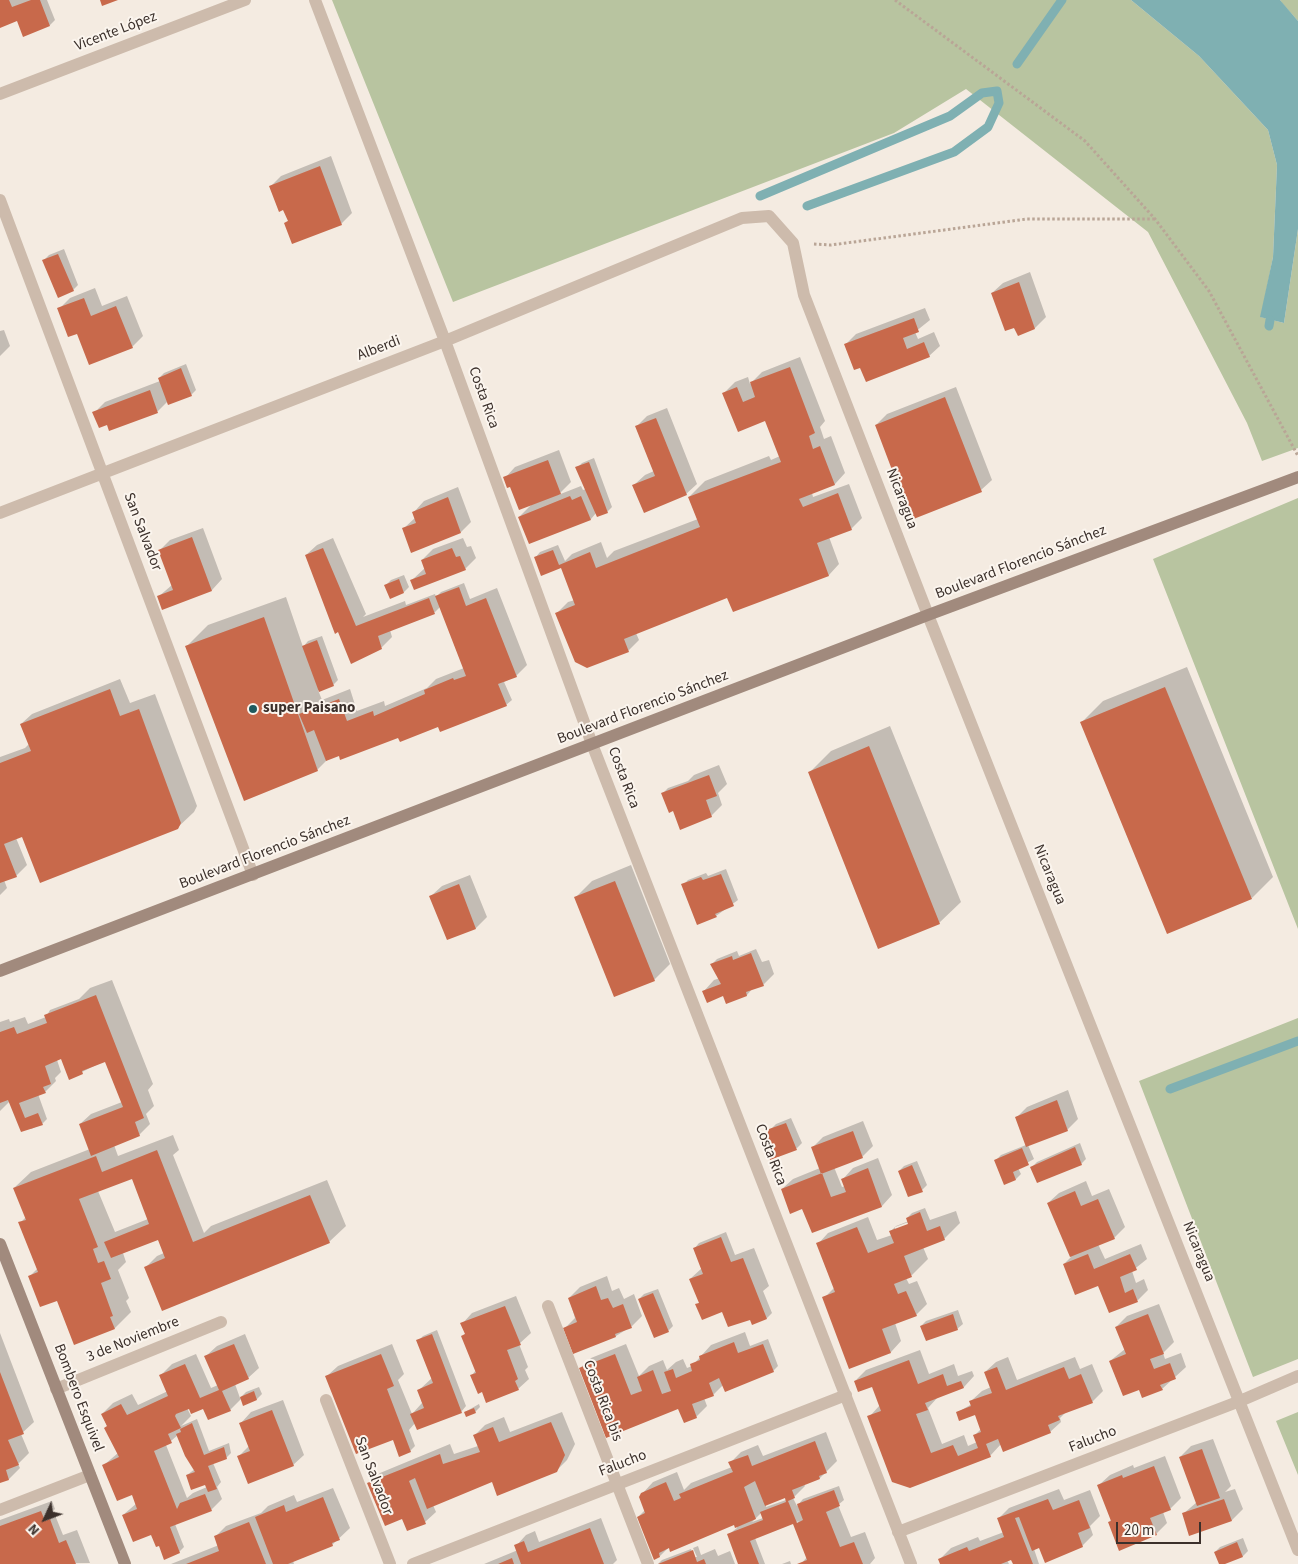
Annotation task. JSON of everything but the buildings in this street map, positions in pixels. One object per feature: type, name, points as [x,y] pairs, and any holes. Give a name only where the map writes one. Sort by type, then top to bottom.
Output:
[{"type":"main road","name":"Boulevard Florencio Sánchez","points":[[0,971],[928,615],[1298,477]]},
{"type":"main road","name":"Bombero Esquivel","points":[[0,1244],[125,1564]]},
{"type":"street","name":"Vicente López","points":[[0,94],[245,0]]},
{"type":"street","name":"Costa Rica","points":[[315,0],[445,341],[592,744],[911,1564]]},
{"type":"street","name":"San Salvador","points":[[0,200],[253,875]]},
{"type":"street","name":"Alberdi","points":[[0,513],[445,341],[742,218],[769,216]]},
{"type":"street","name":"Nicaragua","points":[[769,216],[793,243],[804,295],[928,615],[1298,1550]]},
{"type":"street","name":"Costa Rica bis","points":[[548,1306],[648,1564]]},
{"type":"street","name":"3 de Noviembre","points":[[56,1389],[221,1322]]},
{"type":"street","name":"Falucho","points":[[898,1532],[1240,1401],[1298,1376]]},
{"type":"street","name":"Falucho","points":[[413,1564],[846,1395]]},
{"type":"street","name":"San Salvador","points":[[326,1400],[390,1564]]},
{"type":"street","points":[[0,1510],[90,1475]]},
{"type":"path","points":[[895,0],[1085,141],[1155,219],[1209,291],[1298,456]]},
{"type":"path","points":[[793,243],[831,244],[1027,218],[1155,219]]},
{"type":"green space","points":[[332,0],[1131,0],[1199,56],[1268,130],[1277,165],[1273,257],[1261,317],[1284,323],[1298,229],[1298,448],[1262,461],[1247,423],[1148,232],[966,89],[894,133],[453,302]]},
{"type":"green space","points":[[1280,0],[1298,0],[1298,21],[1282,3]]},
{"type":"green space","points":[[1298,498],[1298,929],[1153,559]]},
{"type":"green space","points":[[1298,1018],[1298,1359],[1253,1377],[1139,1081]]},
{"type":"green space","points":[[1298,1412],[1298,1475],[1276,1421]]},
{"type":"water","points":[[1131,0],[1280,0],[1298,21],[1298,229],[1284,323],[1260,317],[1273,257],[1277,165],[1268,130],[1199,56]]},
{"type":"waterway","points":[[1017,64],[1062,0]]},
{"type":"waterway","points":[[760,196],[950,116],[982,93],[997,91],[999,103],[988,127],[954,152],[807,206]]},
{"type":"waterway","points":[[1269,326],[1270,320]]},
{"type":"waterway","points":[[1170,1089],[1298,1041]]},
{"type":"place","name":"super Paisano","points":[[253,709]]}]
